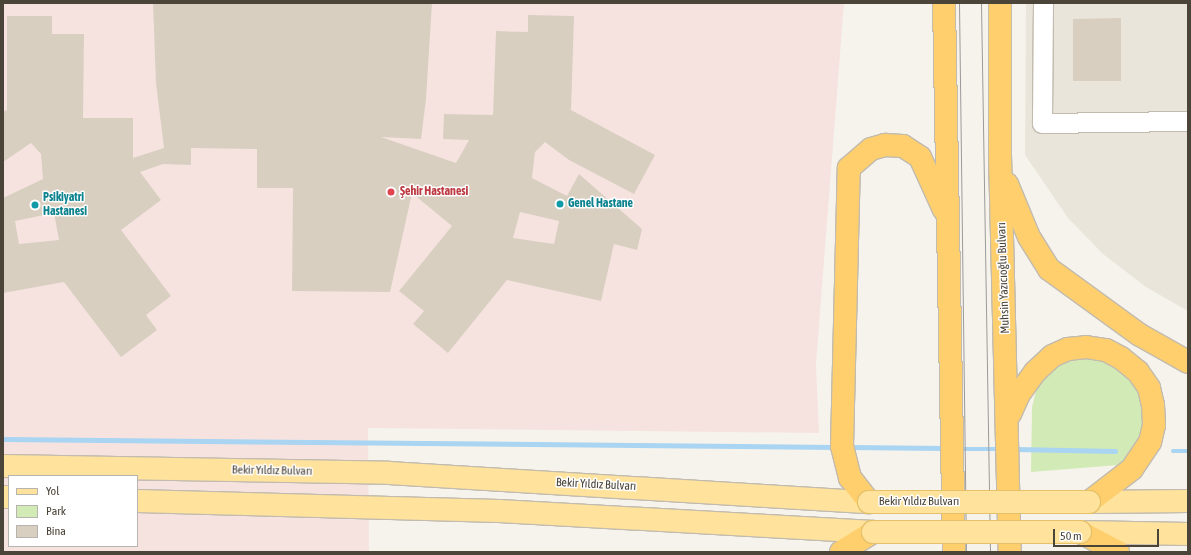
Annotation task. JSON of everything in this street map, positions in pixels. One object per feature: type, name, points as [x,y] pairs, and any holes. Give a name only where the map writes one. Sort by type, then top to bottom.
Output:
[{"type":"highway","points":[[944,3],[954,552]]},
{"type":"highway","name":"Muhsin Yazıcıoğlu Bulvarı","points":[[1000,3],[1000,155],[1009,419],[1010,552]]},
{"type":"highway","points":[[869,502],[850,478],[842,446],[849,168],[871,149],[885,145],[903,146],[920,157],[948,220]]},
{"type":"highway","points":[[1000,155],[1010,196],[1029,237],[1049,269],[1140,335],[1188,362]]},
{"type":"highway","points":[[1009,419],[1019,394],[1035,372],[1052,356],[1068,349],[1086,347],[1106,350],[1121,358],[1138,372],[1149,388],[1153,405],[1154,425],[1150,442],[1132,469],[1089,502]]},
{"type":"highway","points":[[841,552],[873,532]]},
{"type":"highway","points":[[1080,532],[1118,552]]},
{"type":"main road","name":"Bekir Yıldız Bulvarı","points":[[3,466],[390,474],[869,502],[1188,501]]},
{"type":"main road","points":[[138,501],[499,511],[873,532],[1080,532],[1188,534]]},
{"type":"street","points":[[1043,3],[1042,123],[1188,121]]},
{"type":"shaded area","name":"Şehir Hastanesi","points":[[3,3],[844,3],[816,364],[819,433],[368,428],[369,552],[3,552]]},
{"type":"shaded area","points":[[1026,3],[1188,3],[1188,311],[1146,287],[1103,254],[1068,218],[1025,155]]},
{"type":"green space","points":[[1068,357],[1107,358],[1140,388],[1144,422],[1140,441],[1127,459],[1118,465],[1031,472],[1032,407],[1036,391],[1043,376]]},
{"type":"building","points":[[153,3],[432,3],[426,99],[421,139],[381,137],[456,163],[469,140],[443,139],[444,114],[493,115],[496,31],[528,32],[528,15],[574,16],[571,110],[655,155],[634,194],[569,160],[545,142],[535,152],[532,178],[567,196],[579,174],[642,229],[637,250],[614,244],[601,301],[507,280],[448,353],[413,324],[424,311],[399,291],[452,226],[412,193],[390,292],[292,291],[293,188],[257,188],[257,149],[191,148],[191,165],[163,164],[140,172],[161,200],[121,230],[171,296],[146,315],[157,330],[121,357],[64,282],[3,293],[3,198],[43,179],[41,154],[31,143],[3,162],[3,112],[7,110],[7,16],[52,16],[52,34],[84,34],[83,118],[133,118],[133,158],[164,148],[156,83]],"holes":[[[520,212],[559,221],[554,244],[513,238]],[[54,213],[59,240],[19,244],[15,221]]]},
{"type":"building","points":[[1121,18],[1121,81],[1073,81],[1073,19]]},
{"type":"waterway","points":[[3,439],[836,447]]},
{"type":"waterway","points":[[849,447],[946,448]]},
{"type":"waterway","points":[[957,449],[1002,449]]},
{"type":"waterway","points":[[1013,449],[1115,451]]},
{"type":"waterway","points":[[1173,451],[1188,451]]},
{"type":"tram line","points":[[959,3],[966,552]]},
{"type":"tram line","points":[[981,3],[990,552]]},
{"type":"place","name":"Şehir Hastanesi","points":[[391,192]]},
{"type":"place","name":"Genel Hastane","points":[[560,204]]},
{"type":"place","name":"Psikiyatri Hastanesi","points":[[35,205]]}]
